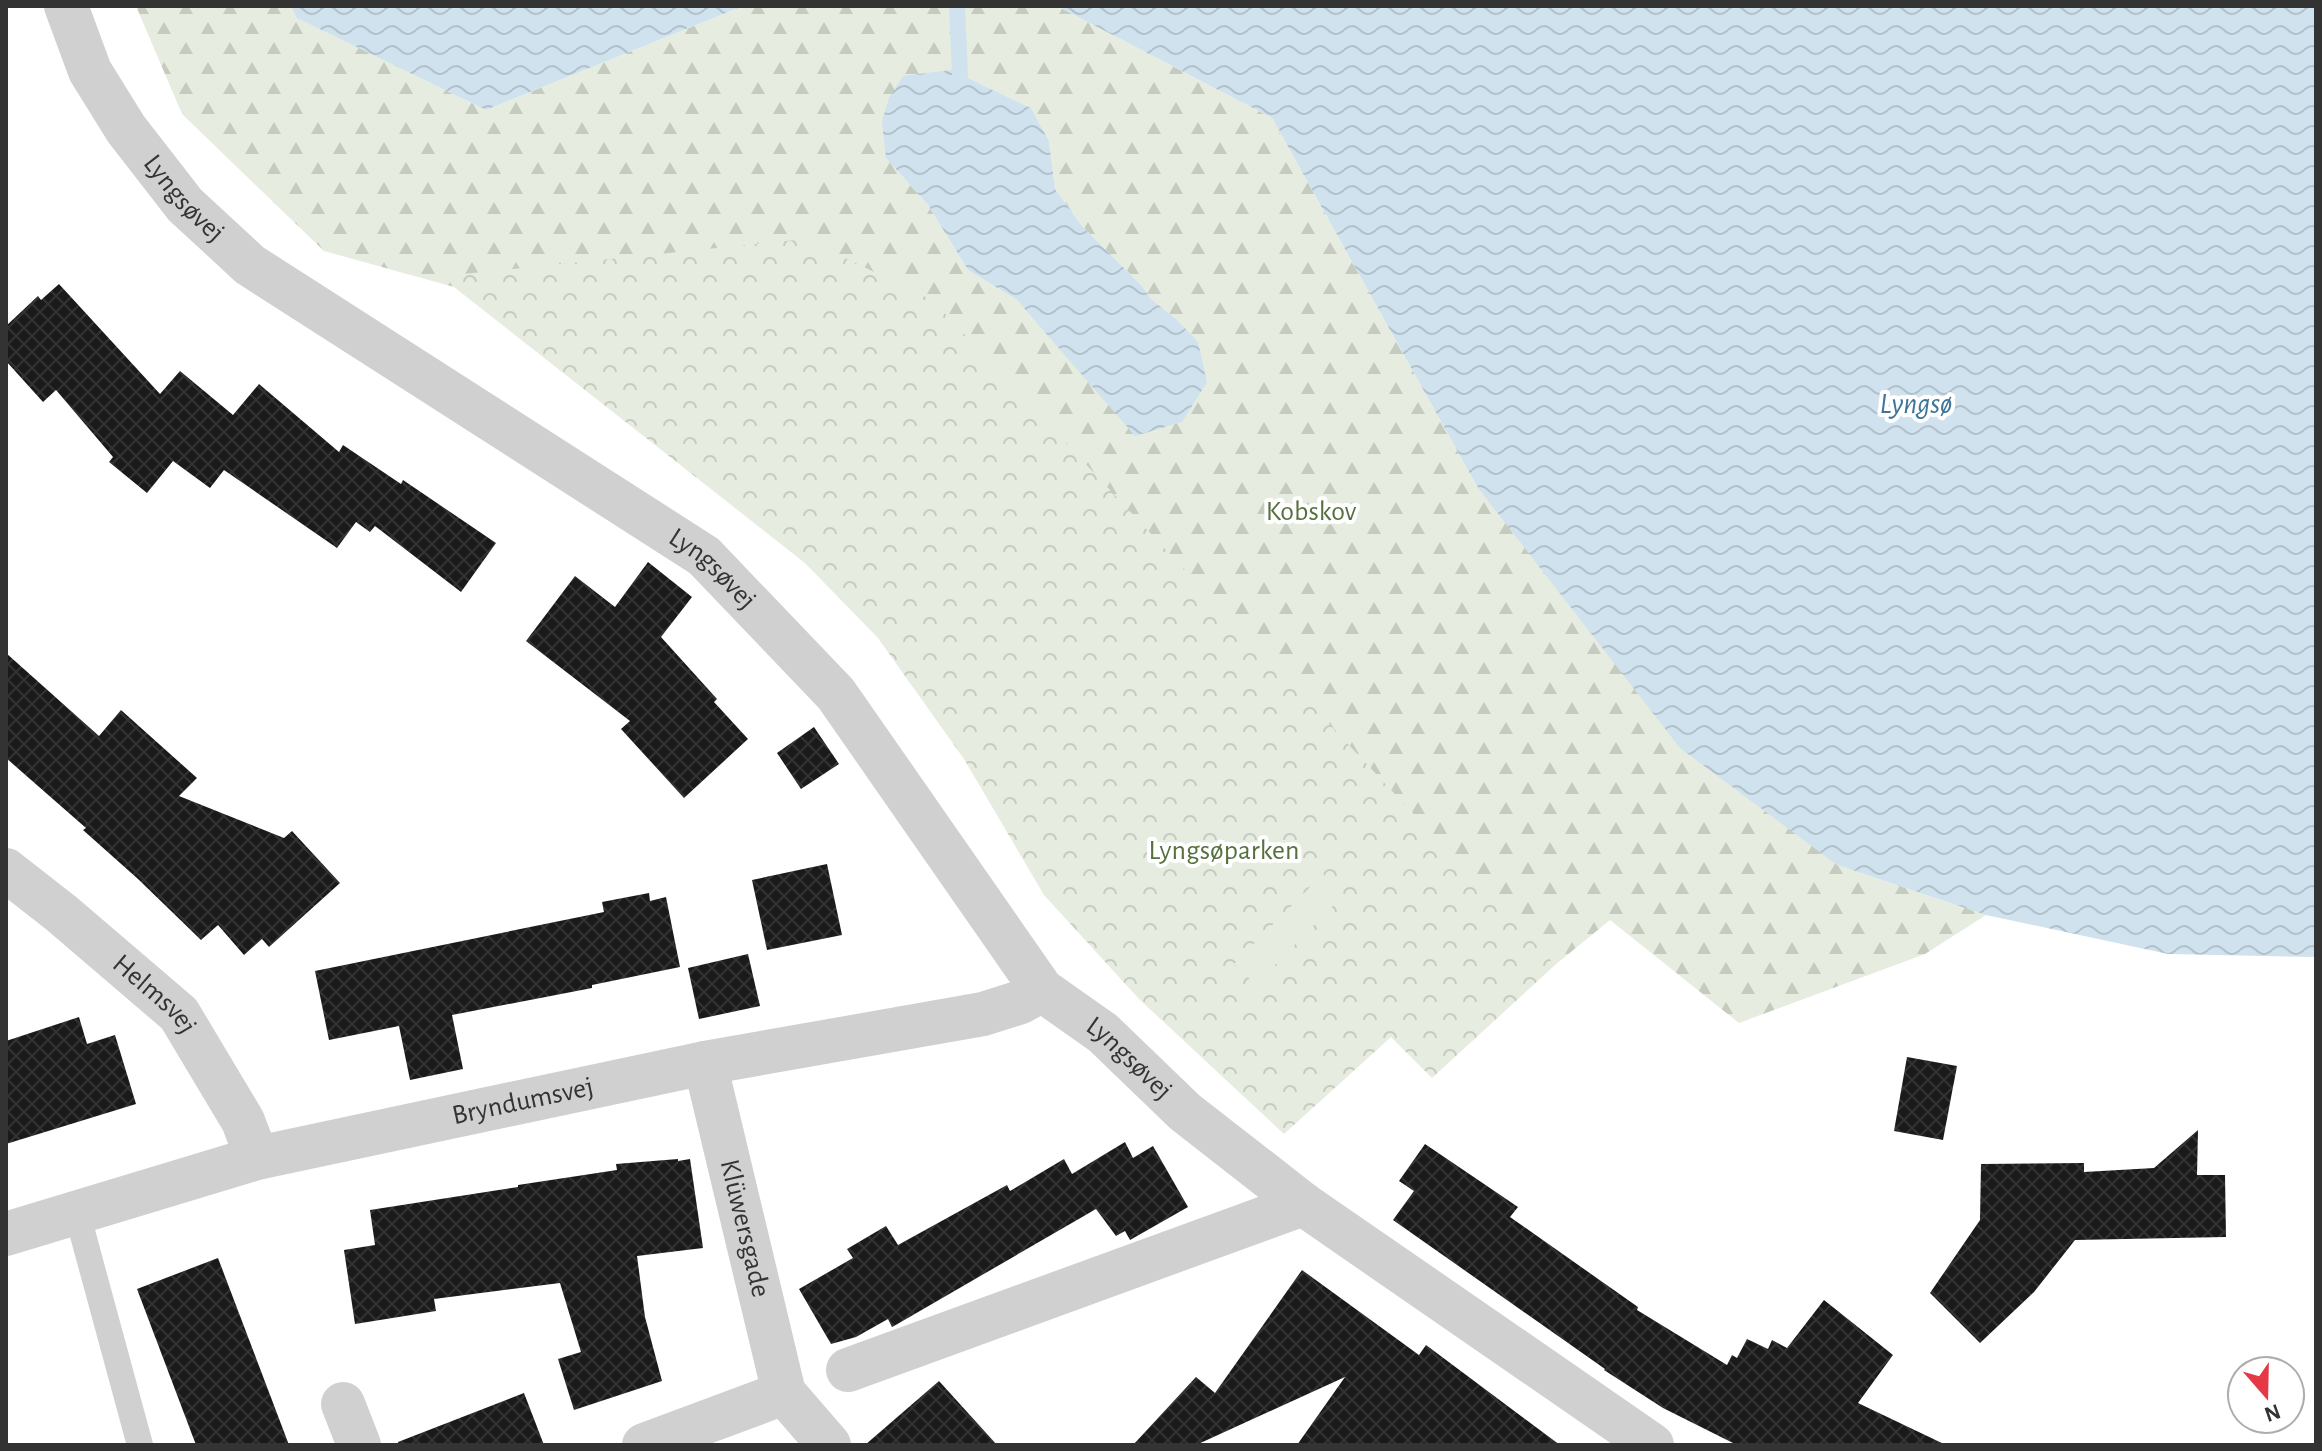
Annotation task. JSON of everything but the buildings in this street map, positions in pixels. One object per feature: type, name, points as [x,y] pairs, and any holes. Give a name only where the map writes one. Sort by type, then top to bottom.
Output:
[{"type":"street","name":"Lyngsøvej","points":[[66,6],[90,71],[126,129],[185,205],[250,265],[704,556],[836,694],[1042,990],[1103,1033],[1185,1112],[1303,1204],[1652,1445]]},
{"type":"street","name":"Helmsvej","points":[[6,870],[179,1014],[243,1121],[257,1158]]},
{"type":"street","name":"Bryndumsvej","points":[[6,1234],[257,1158],[705,1063],[983,1014],[1021,1002],[1042,990]]},
{"type":"street","name":"Klüwersgade","points":[[705,1063],[784,1393],[829,1445]]},
{"type":"street","points":[[848,1370],[1303,1204]]},
{"type":"street","points":[[644,1445],[784,1393]]},
{"type":"street","points":[[343,1404],[359,1445]]},
{"type":"lane","points":[[77,1213],[140,1445]]},
{"type":"green space","name":"Kobskov","points":[[136,6],[291,6],[298,18],[486,110],[743,6],[1057,6],[1272,118],[1478,488],[1837,865],[1986,915],[1925,954],[1739,1023],[1610,920],[1555,965],[1351,815],[793,253],[454,287],[324,251],[182,114]],"holes":[[[951,70],[1031,108],[1049,141],[1055,189],[1082,226],[1143,287],[1151,299],[1175,318],[1104,398],[1017,300],[968,270],[928,205],[886,158]]]},
{"type":"green space","name":"Lyngsøparken","points":[[806,239],[932,300],[1555,965],[1432,1078],[1391,1037],[1284,1134],[1139,999],[1044,895],[964,759],[878,638],[805,563],[454,287],[453,275]]},
{"type":"green space","points":[[1323,874],[1344,894],[1256,985],[1234,964]]},
{"type":"water","points":[[291,6],[743,6],[486,110],[297,18]]},
{"type":"water","name":"Lyngsø","points":[[1057,6],[2316,6],[2316,957],[2168,954],[1986,915],[1837,865],[1680,748],[1478,488],[1272,118]]},
{"type":"water","points":[[951,70],[1031,108],[1049,141],[1055,189],[1082,226],[1143,287],[1151,299],[1198,342],[1207,382],[1182,422],[1135,436],[1017,300],[968,270],[928,205],[886,158],[882,121],[889,98],[903,76]]},
{"type":"waterway","points":[[957,6],[960,75]]}]
